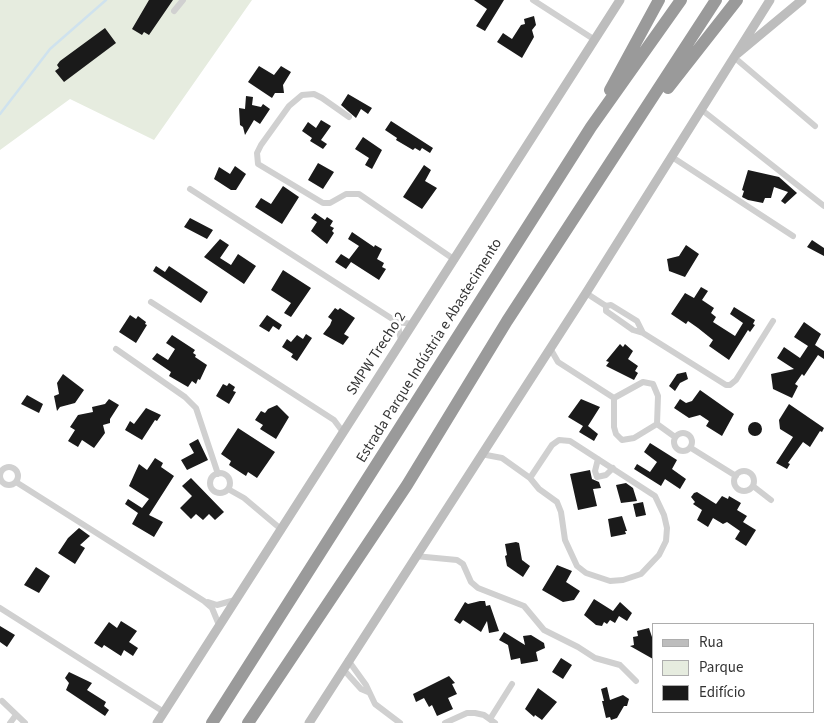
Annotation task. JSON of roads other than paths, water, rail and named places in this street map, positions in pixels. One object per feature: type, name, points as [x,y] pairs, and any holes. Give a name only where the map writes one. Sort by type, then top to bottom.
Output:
[{"type":"highway","points":[[591,127],[659,0]]},
{"type":"highway","name":"Estrada Parque Indústria e Abastecimento","points":[[212,723],[591,127],[681,0]]},
{"type":"highway","points":[[248,723],[407,485],[507,321],[716,0]]},
{"type":"highway","points":[[637,124],[699,50],[737,0]]},
{"type":"street","points":[[174,11],[183,0]]},
{"type":"street","points":[[533,0],[595,40]]},
{"type":"street","name":"SMPW Trecho 2","points":[[157,723],[620,0]]},
{"type":"street","points":[[309,723],[342,669],[586,293],[770,0]]},
{"type":"street","points":[[736,56],[802,0]]},
{"type":"street","points":[[736,56],[815,126]]},
{"type":"street","points":[[349,117],[314,94],[302,95],[289,106],[261,145],[257,153],[258,164],[323,203],[330,203],[346,194],[359,194],[455,260]]},
{"type":"street","points":[[702,110],[824,206]]},
{"type":"street","points":[[672,157],[792,236]]},
{"type":"street","points":[[190,189],[397,322],[413,324]]},
{"type":"street","points":[[586,293],[606,306],[606,311],[633,330],[643,333],[724,384],[730,385],[739,377],[773,321]]},
{"type":"street","points":[[151,302],[334,420],[342,432]]},
{"type":"street","points":[[397,322],[401,340]]},
{"type":"street","points":[[550,348],[558,362]]},
{"type":"street","points":[[116,349],[185,397],[196,408],[218,474]]},
{"type":"street","points":[[542,359],[558,362],[614,398]]},
{"type":"street","points":[[614,398],[643,382],[653,384],[658,396],[657,424]]},
{"type":"street","points":[[614,398],[614,428],[616,434],[622,440],[634,438],[657,424]]},
{"type":"street","points":[[334,420],[349,422]]},
{"type":"street","points":[[657,424],[675,437]]},
{"type":"street","points":[[675,437],[684,433],[690,436],[691,448]]},
{"type":"street","points":[[675,437],[674,443],[679,451],[686,451],[691,448]]},
{"type":"street","points":[[490,440],[496,455]]},
{"type":"street","points":[[481,454],[496,455],[530,478],[539,489],[560,505],[565,540],[577,566],[586,573],[602,580],[623,580],[641,574],[655,560],[666,541],[664,515],[655,496],[570,441],[558,440],[545,453],[530,478]]},
{"type":"street","points":[[691,448],[736,476]]},
{"type":"street","points":[[598,459],[595,471],[597,477],[606,475],[613,468]]},
{"type":"street","points":[[741,472],[751,474],[754,479],[753,486],[748,490],[738,488],[735,482],[736,476],[741,472]]},
{"type":"street","points":[[218,474],[225,474],[229,479],[228,489],[220,493],[212,487],[211,481],[218,474]]},
{"type":"street","points":[[16,482],[204,601],[212,608],[219,625]]},
{"type":"street","points":[[753,486],[771,500]]},
{"type":"street","points":[[228,489],[244,498],[282,530]]},
{"type":"street","points":[[415,556],[457,560],[463,564],[471,582],[478,588],[524,606],[544,630],[595,658],[620,665],[636,681]]},
{"type":"street","points":[[204,601],[217,605],[235,600]]},
{"type":"street","points":[[0,608],[164,712]]},
{"type":"street","points":[[348,660],[366,685],[375,704],[400,723]]},
{"type":"street","points":[[342,669],[362,689],[368,692]]},
{"type":"street","points":[[445,723],[468,713],[480,714],[492,721],[512,684]]},
{"type":"street","points":[[2,701],[25,723]]},
{"type":"street","points":[[10,723],[16,715]]},
{"type":"waterway","points":[[0,114],[50,49],[106,0]]}]
